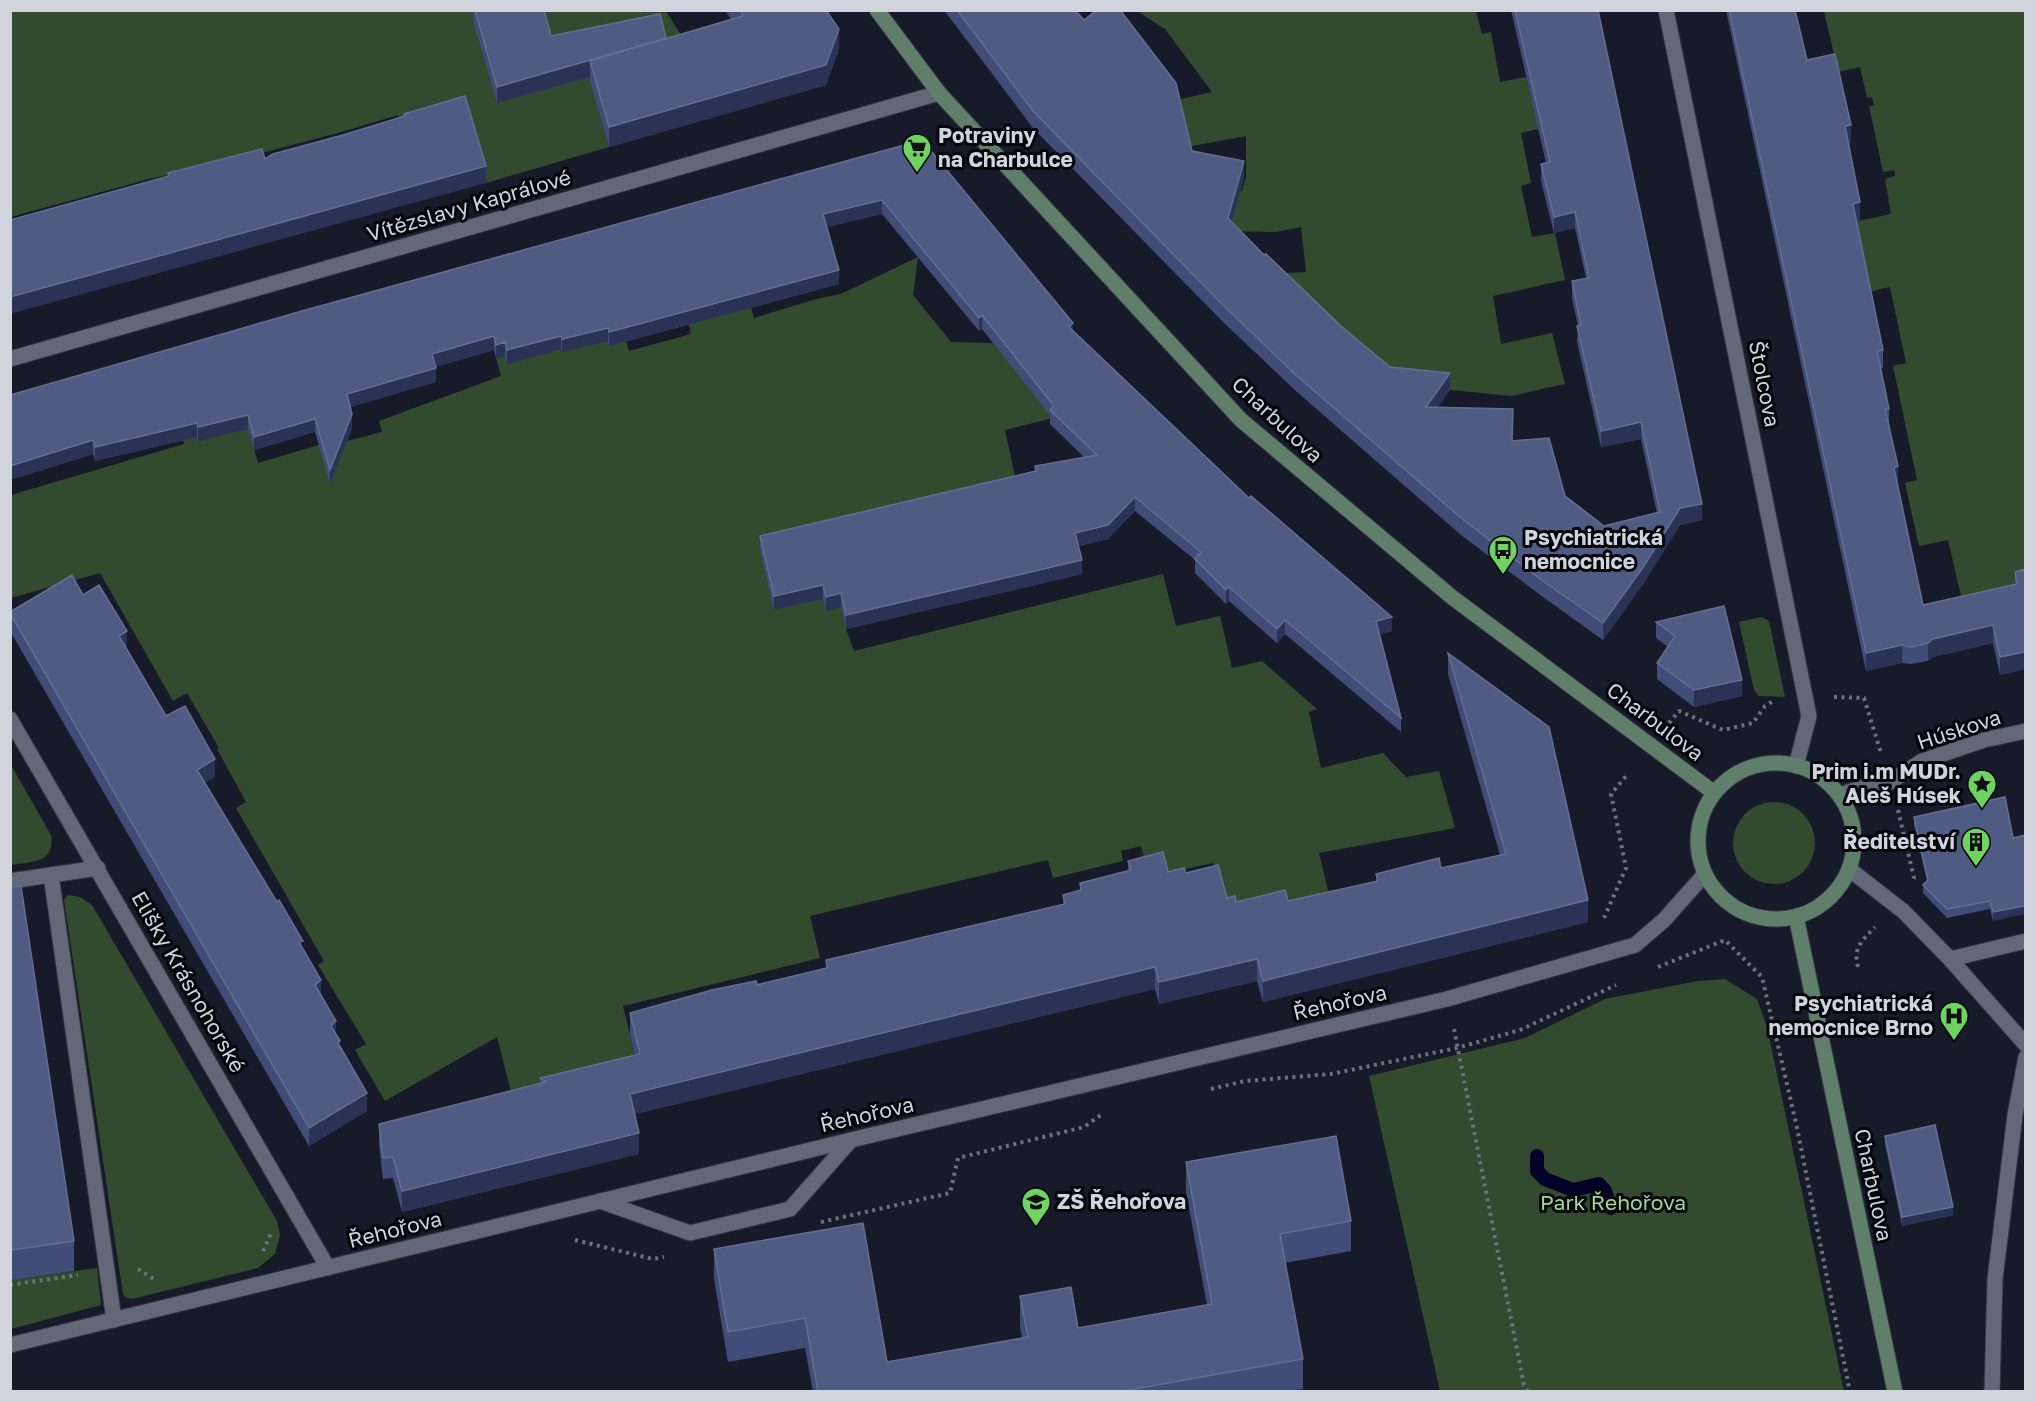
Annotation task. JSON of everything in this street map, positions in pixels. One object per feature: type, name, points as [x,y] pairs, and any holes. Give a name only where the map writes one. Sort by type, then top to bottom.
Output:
[{"type":"street","name":"Charbulova","points":[[877,10],[939,93],[1241,420],[1453,598],[1713,792]]},
{"type":"street","name":"Štolcova","points":[[1666,10],[1809,716],[1796,766]]},
{"type":"street","name":"Vítězslavy Kaprálové","points":[[10,359],[939,93]]},
{"type":"street","name":"Elišky Krásnohorské","points":[[10,719],[328,1268]]},
{"type":"street","name":"Húskova","points":[[1839,795],[1890,782],[1922,761],[1984,740],[2025,731]]},
{"type":"street","points":[[1775,764],[1796,766],[1820,776],[1839,795],[1849,812],[1854,831],[1854,850],[1849,869],[1839,887],[1820,906],[1796,916],[1775,919],[1753,916],[1733,906],[1717,892],[1705,874],[1699,852],[1699,830],[1705,808],[1713,792],[1734,775],[1754,766],[1775,764]]},
{"type":"street","points":[[10,881],[98,868]]},
{"type":"street","points":[[1849,869],[1903,911],[1950,959],[2025,1045]]},
{"type":"street","name":"Řehořova","points":[[10,1345],[852,1140],[1447,999],[1635,945],[1664,920],[1705,874]]},
{"type":"street","points":[[51,875],[114,1320]]},
{"type":"street","name":"Charbulova","points":[[1796,916],[1895,1392]]},
{"type":"street","points":[[1950,959],[2025,941]]},
{"type":"street","points":[[1992,1392],[1995,1279],[2015,1115],[2025,1057]]},
{"type":"street","points":[[600,1201],[690,1233],[790,1209],[852,1140]]},
{"type":"path","points":[[1833,697],[1864,698],[1881,754]]},
{"type":"path","points":[[1668,724],[1679,711],[1723,730],[1753,723],[1766,705],[1776,700]]},
{"type":"path","points":[[1604,918],[1626,868],[1611,794],[1627,775]]},
{"type":"path","points":[[1653,969],[1725,940],[1762,977],[1796,1123],[1851,1392]]},
{"type":"path","points":[[1200,1092],[1245,1081],[1331,1074],[1457,1048],[1520,1030],[1621,982]]},
{"type":"path","points":[[1447,999],[1524,1385],[1528,1392]]},
{"type":"path","points":[[813,1223],[950,1192],[958,1158],[1084,1127],[1098,1115],[1109,1113]]},
{"type":"path","points":[[261,1255],[271,1236],[271,1229]]},
{"type":"path","points":[[568,1238],[653,1259],[665,1257]]},
{"type":"path","points":[[133,1266],[162,1285]]},
{"type":"path","points":[[10,1285],[85,1274]]},
{"type":"green space","points":[[665,10],[681,35],[632,52],[581,47],[609,147],[486,183],[461,99],[401,121],[398,115],[338,133],[212,166],[149,179],[11,217],[11,11]]},
{"type":"green space","points":[[1137,11],[1476,11],[1482,34],[1491,32],[1500,82],[1526,77],[1539,129],[1521,133],[1531,183],[1521,186],[1532,237],[1555,233],[1565,280],[1493,296],[1501,344],[1552,333],[1565,384],[1511,396],[1392,384],[1269,274],[1306,272],[1301,227],[1276,232],[1225,231],[1235,193],[1242,191],[1246,177],[1246,136],[1187,147],[1177,100],[1212,92],[1165,29]]},
{"type":"green space","points":[[1824,11],[2025,11],[2026,587],[1965,613],[1948,540],[1919,546],[1905,483],[1917,480],[1893,366],[1906,363],[1890,287],[1867,292],[1853,222],[1891,214],[1885,179],[1895,176],[1894,170],[1883,172],[1869,106],[1874,105],[1872,97],[1867,98],[1860,67],[1838,72]]},
{"type":"green space","points":[[918,257],[913,295],[951,342],[993,343],[1057,417],[1005,430],[1018,490],[823,599],[827,611],[841,607],[854,651],[1163,574],[1176,626],[1220,616],[1232,668],[1262,661],[1317,709],[1309,712],[1321,768],[1383,753],[1406,777],[1439,771],[1455,828],[1319,853],[1329,895],[1283,903],[1225,909],[1213,863],[1149,877],[1141,846],[1121,851],[1123,861],[1053,878],[1048,860],[810,916],[820,958],[623,1006],[636,1059],[516,1111],[497,1037],[385,1101],[355,1050],[366,1044],[318,965],[324,961],[236,808],[246,802],[217,749],[219,748],[187,693],[173,701],[100,573],[11,598],[11,495],[184,444],[183,440],[197,437],[199,441],[234,432],[247,425],[258,463],[319,445],[344,447],[347,441],[382,432],[379,421],[501,376],[496,358],[505,356],[508,364],[554,351],[559,342],[562,352],[608,341],[626,341],[629,351],[691,334],[689,324],[751,307],[754,318],[816,299],[841,294]]},
{"type":"green space","points":[[1761,617],[1769,621],[1785,697],[1759,696],[1754,690],[1739,622]]},
{"type":"green space","points":[[11,765],[51,835],[51,844],[46,856],[34,861],[11,865]]},
{"type":"green space","points":[[1774,802],[1790,805],[1803,814],[1812,827],[1815,843],[1812,859],[1803,872],[1790,881],[1774,884],[1758,881],[1745,872],[1736,859],[1733,843],[1736,827],[1745,814],[1758,805]]},
{"type":"green space","points":[[68,895],[80,897],[92,905],[277,1221],[280,1235],[275,1254],[258,1268],[132,1299],[126,1298],[123,1294],[64,900]]},
{"type":"green space","name":"Park Řehořova","points":[[1725,979],[1757,999],[1767,1027],[1844,1391],[1440,1391],[1369,1076],[1525,1038],[1605,999],[1698,981]]},
{"type":"green space","points":[[97,1268],[101,1305],[11,1329],[11,1280]]},
{"type":"building","points":[[475,10],[544,10],[551,36],[660,14],[666,38],[497,87]]},
{"type":"building","points":[[740,10],[826,10],[839,29],[826,65],[609,127],[590,61],[743,16]]},
{"type":"building","points":[[957,10],[1075,10],[1084,20],[1097,10],[1120,10],[1176,83],[1192,151],[1244,161],[1228,218],[1264,255],[1266,254],[1342,327],[1390,367],[1450,373],[1426,407],[1513,409],[1512,441],[1549,438],[1565,496],[1604,526],[1660,512],[1641,422],[1601,431],[1577,326],[1581,325],[1572,281],[1589,278],[1575,212],[1554,217],[1541,164],[1550,162],[1515,10],[1598,10],[1702,504],[1680,508],[1644,566],[1603,623],[1543,581],[1461,518],[1297,376],[1223,305],[1033,111]]},
{"type":"building","points":[[1729,10],[1795,10],[1807,60],[1835,54],[1851,125],[1845,126],[1860,202],[1853,204],[1883,350],[1877,351],[1889,409],[1885,409],[1898,466],[1894,468],[1923,605],[2017,584],[2015,572],[2025,569],[2025,652],[2000,657],[1993,625],[1933,639],[1928,643],[1911,647],[1902,645],[1866,653]]},
{"type":"building","points":[[465,96],[486,166],[10,297],[10,220],[169,176],[168,173],[262,149],[265,159],[273,154],[343,135]]},
{"type":"building","points":[[922,140],[1073,323],[1069,327],[1249,498],[1251,496],[1392,617],[1376,621],[1401,718],[1285,620],[1277,629],[1229,587],[1226,590],[1195,559],[1201,552],[1135,497],[1108,525],[1075,533],[1082,560],[846,615],[841,593],[826,597],[823,585],[774,596],[760,536],[1036,471],[1035,466],[1097,455],[1050,410],[1054,406],[982,315],[979,318],[882,200],[823,214],[839,270],[609,332],[608,328],[562,339],[561,336],[507,350],[505,342],[496,345],[494,336],[432,354],[436,368],[347,394],[352,414],[330,470],[315,419],[254,437],[248,415],[198,427],[197,423],[95,447],[93,440],[10,466],[10,395],[302,311]]},
{"type":"building","points":[[72,575],[83,595],[99,585],[127,631],[119,636],[166,716],[185,706],[215,759],[197,770],[277,902],[279,900],[303,941],[299,942],[321,980],[315,985],[336,1021],[331,1026],[340,1041],[338,1043],[367,1093],[309,1128],[10,613]]},
{"type":"building","points":[[1724,606],[1742,680],[1694,690],[1657,663],[1675,636],[1656,622]]},
{"type":"building","points":[[1448,653],[1549,727],[1588,900],[1263,981],[1257,959],[1159,982],[1155,967],[630,1094],[639,1133],[402,1191],[393,1157],[383,1158],[379,1124],[546,1082],[540,1078],[640,1054],[630,1013],[712,990],[756,981],[757,985],[827,968],[826,960],[1065,904],[1063,895],[1081,890],[1080,883],[1131,870],[1128,861],[1163,852],[1168,872],[1184,868],[1186,873],[1218,865],[1227,898],[1235,896],[1236,902],[1285,890],[1288,901],[1378,881],[1376,874],[1439,858],[1441,868],[1506,854]]},
{"type":"building","name":"Ředitelství","points":[[2005,797],[2013,838],[2025,835],[2025,906],[1993,912],[1990,901],[1947,909],[1923,885],[1928,880],[1914,817]]},
{"type":"building","points":[[21,886],[74,1241],[12,1250],[10,1242],[10,887]]},
{"type":"building","points":[[1935,1125],[1953,1207],[1902,1217],[1885,1136]]},
{"type":"building","points":[[1336,1136],[1351,1221],[1280,1234],[1303,1359],[1117,1392],[818,1392],[805,1318],[728,1332],[714,1249],[863,1223],[887,1362],[1028,1337],[1020,1296],[1071,1287],[1078,1328],[1212,1304],[1186,1162]]},
{"type":"waterway","points":[[1537,1156],[1537,1171],[1545,1179],[1573,1190],[1599,1184],[1605,1191],[1611,1208]]},
{"type":"place","name":"Potraviny na Charbulce","points":[[917,174]]},
{"type":"place","name":"Psychiatrická nemocnice","points":[[1503,576]]},
{"type":"place","name":"Prim i.m MUDr. Aleš Húsek","points":[[1982,810]]},
{"type":"place","name":"Ředitelství","points":[[1976,868]]},
{"type":"place","name":"Psychiatrická nemocnice Brno","points":[[1954,1042]]},
{"type":"place","name":"ZŠ Řehořova","points":[[1036,1228]]}]
